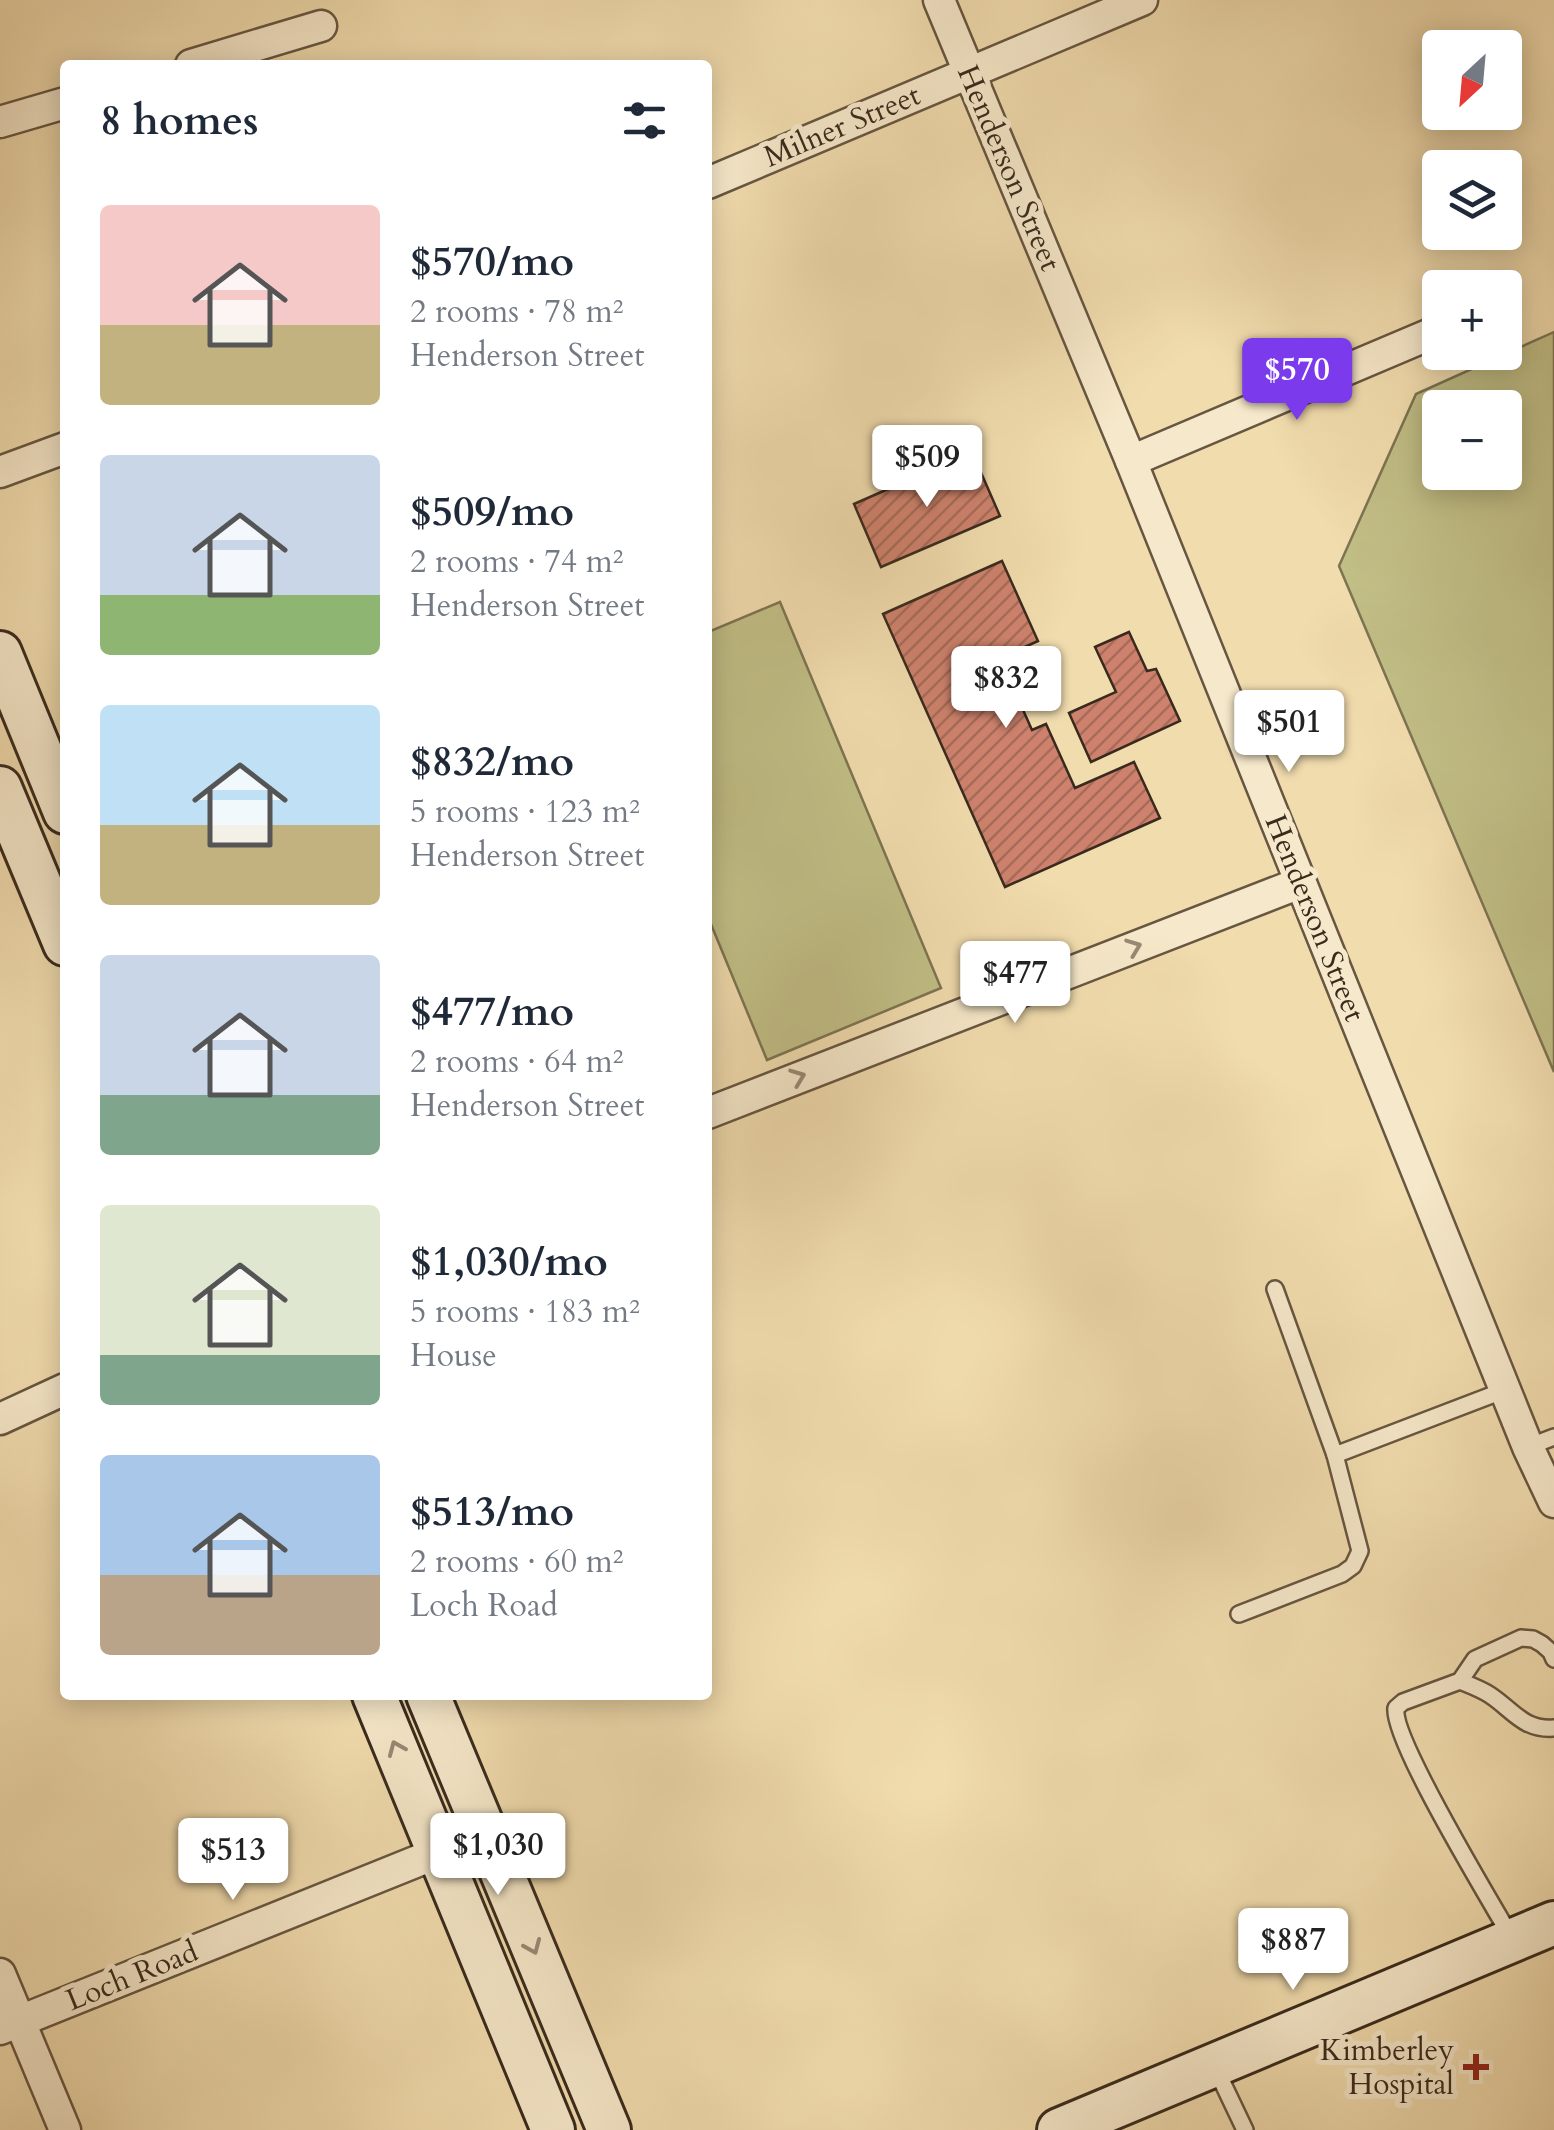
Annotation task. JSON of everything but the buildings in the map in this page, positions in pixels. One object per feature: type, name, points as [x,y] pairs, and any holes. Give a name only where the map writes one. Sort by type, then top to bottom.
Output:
[{"type":"street","name":"Henderson Street","points":[[939,0],[1131,461],[1504,1390],[1541,1442],[1554,1502]]},
{"type":"street","name":"Milner Street","points":[[712,181],[1142,0]]},
{"type":"street","points":[[208,60],[322,26]]},
{"type":"street","points":[[0,122],[60,104]]},
{"type":"street","points":[[1131,461],[1422,338]]},
{"type":"street","points":[[0,472],[60,450]]},
{"type":"street","points":[[0,653],[60,800]]},
{"type":"street","points":[[0,788],[60,932]]},
{"type":"street","points":[[712,1111],[1300,883]]},
{"type":"street","points":[[0,1419],[60,1391]]},
{"type":"street","points":[[376,1700],[553,2130]]},
{"type":"street","points":[[430,1700],[609,2130]]},
{"type":"street","name":"Loch Road","points":[[10,2025],[487,1836]]},
{"type":"street","points":[[1059,2130],[1554,1924]]},
{"type":"street","points":[[0,1974],[10,2025],[65,2130]]},
{"type":"lane","points":[[1238,1614],[1342,1574],[1358,1559],[1360,1551],[1335,1456],[1274,1288]]},
{"type":"lane","points":[[1335,1456],[1504,1390]]},
{"type":"lane","points":[[1513,1940],[1406,1750],[1396,1708],[1460,1680],[1475,1659],[1522,1638],[1542,1644],[1554,1659]]},
{"type":"lane","points":[[1460,1680],[1488,1694],[1528,1725],[1554,1728]]},
{"type":"lane","points":[[1215,2066],[1245,2130]]},
{"type":"shaded area","points":[[1554,332],[1554,1072],[1339,566],[1416,394],[1422,391],[1422,490],[1522,490],[1522,390],[1425,390],[1469,370],[1522,370],[1522,346]]},
{"type":"shaded area","points":[[780,602],[941,988],[767,1060],[712,927],[712,630]]},
{"type":"place","name":"Kimberley Hospital","points":[[1476,2067]]}]
